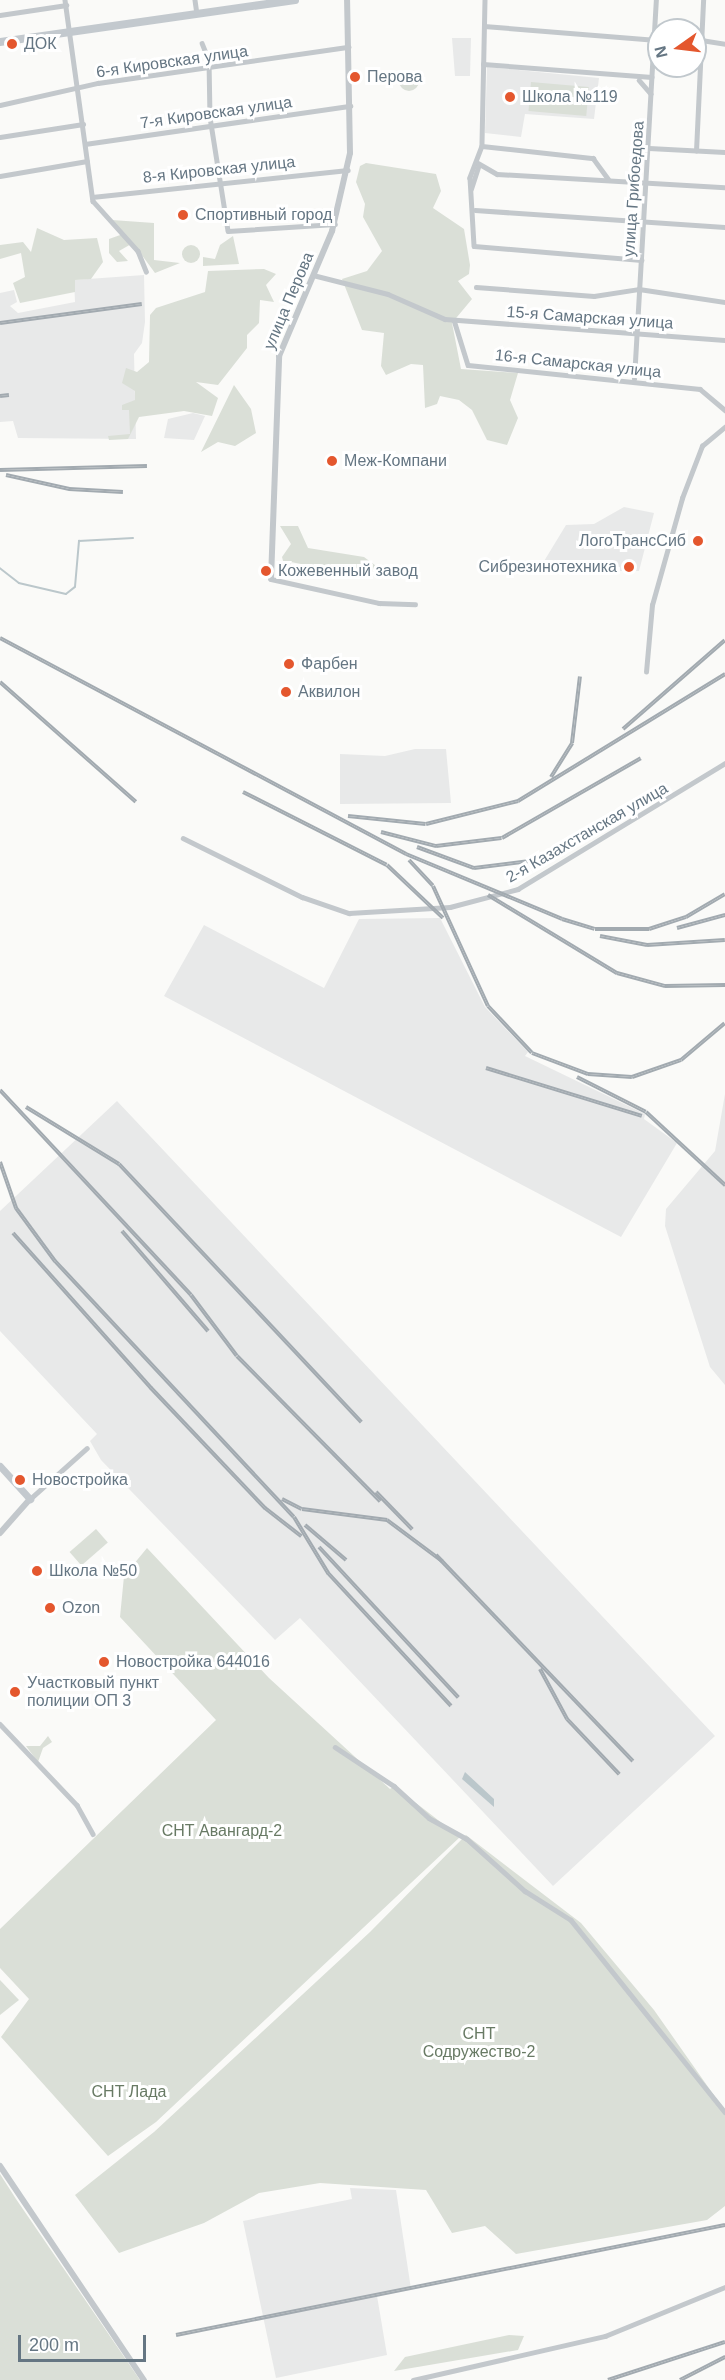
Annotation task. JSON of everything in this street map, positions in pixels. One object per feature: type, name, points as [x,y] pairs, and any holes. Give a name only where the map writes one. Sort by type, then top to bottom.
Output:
[{"type":"main road","points":[[0,42],[295,0]]},
{"type":"main road","points":[[0,1466],[30,1499]]},
{"type":"street","points":[[195,0],[197,14]]},
{"type":"street","name":"улица Перова","points":[[271,579],[279,356],[335,224],[348,170],[350,106],[347,0]]},
{"type":"street","points":[[484,0],[482,146],[469,191],[475,210],[476,249],[641,260]]},
{"type":"street","name":"улица Грибоедова","points":[[654,0],[655,18]]},
{"type":"street","points":[[701,18],[703,0]]},
{"type":"street","points":[[0,15],[66,3],[92,197],[138,251],[146,272]]},
{"type":"street","points":[[484,26],[647,40]]},
{"type":"street","points":[[707,41],[725,44]]},
{"type":"street","points":[[202,43],[209,65],[219,182],[228,231],[335,224]]},
{"type":"street","name":"6-я Кировская улица","points":[[0,105],[209,65],[348,47]]},
{"type":"street","points":[[483,64],[639,80],[648,78]]},
{"type":"street","name":"улица Грибоедова","points":[[634,379],[652,78]]},
{"type":"street","points":[[696,151],[697,78]]},
{"type":"street","points":[[639,80],[652,95]]},
{"type":"street","name":"7-я Кировская улица","points":[[85,144],[350,106]]},
{"type":"street","points":[[0,137],[83,124]]},
{"type":"street","points":[[482,146],[593,158],[608,179]]},
{"type":"street","points":[[649,148],[725,152]]},
{"type":"street","points":[[0,176],[87,161]]},
{"type":"street","points":[[478,164],[497,174],[725,187]]},
{"type":"street","name":"8-я Кировская улица","points":[[92,197],[348,170]]},
{"type":"street","points":[[475,210],[725,227]]},
{"type":"street","name":"15-я Самарская улица","points":[[313,275],[388,294],[454,320],[725,340]]},
{"type":"street","points":[[476,287],[594,296],[639,289],[725,302]]},
{"type":"street","name":"16-я Самарская улица","points":[[454,320],[468,365],[634,379],[700,389],[725,410]]},
{"type":"street","points":[[646,672],[652,606],[681,498],[702,446],[725,427]]},
{"type":"street","points":[[271,579],[379,603],[415,604]]},
{"type":"street","name":"2-я Казахстанская улица","points":[[183,838],[302,897],[349,914],[450,907],[518,889],[725,763]]},
{"type":"street","points":[[0,1533],[30,1499],[87,1448]]},
{"type":"street","points":[[0,1724],[77,1805],[93,1834]]},
{"type":"street","points":[[334,1747],[394,1786],[429,1818],[467,1839],[525,1892],[571,1920],[725,2112]]},
{"type":"street","points":[[0,2166],[144,2380]]},
{"type":"street","points":[[413,2380],[605,2336],[725,2287]]},
{"type":"shaded area","points":[[452,38],[471,38],[470,76],[455,76]]},
{"type":"shaded area","points":[[487,67],[599,78],[594,119],[525,114],[521,137],[485,133]]},
{"type":"shaded area","points":[[144,275],[145,322],[142,343],[134,354],[136,439],[18,438],[13,421],[0,422],[0,293],[14,290],[17,302],[10,306],[18,313],[75,302],[74,280]]},
{"type":"shaded area","points":[[193,413],[205,416],[194,440],[164,438],[168,419]]},
{"type":"shaded area","points":[[624,507],[654,513],[639,571],[538,571],[566,525],[594,524]]},
{"type":"shaded area","points":[[415,749],[446,749],[451,803],[340,804],[340,754],[385,756]]},
{"type":"shaded area","points":[[440,918],[485,1007],[528,1052],[525,1056],[645,1114],[644,1119],[677,1143],[621,1237],[164,996],[204,925],[324,988],[359,919]]},
{"type":"shaded area","points":[[725,1094],[725,1385],[710,1367],[665,1226],[666,1209],[715,1151]]},
{"type":"shaded area","points":[[117,1101],[715,1736],[553,1886],[300,1618],[275,1640],[101,1460],[90,1441],[97,1434],[0,1331],[0,1211]]},
{"type":"shaded area","points":[[465,1772],[494,1799],[494,1807],[462,1779]]},
{"type":"shaded area","points":[[350,2188],[396,2190],[411,2289],[377,2296],[387,2355],[276,2378],[243,2221],[352,2199]]},
{"type":"green space","points":[[409,71],[416,74],[419,81],[416,88],[409,91],[402,88],[399,81],[402,74]]},
{"type":"green space","points":[[531,82],[589,87],[586,116],[528,111]]},
{"type":"green space","points":[[366,163],[436,174],[441,191],[433,208],[464,229],[470,265],[469,274],[458,281],[472,299],[452,323],[461,369],[518,373],[510,400],[518,418],[507,445],[487,440],[472,410],[459,400],[440,396],[437,404],[425,408],[423,365],[411,364],[386,375],[381,366],[384,333],[362,330],[342,279],[367,271],[382,251],[363,217],[365,204],[356,182],[360,166]]},
{"type":"green space","points":[[112,220],[154,223],[154,260],[180,263],[155,273],[133,243],[119,251],[128,261],[117,262],[109,253],[109,239],[123,234]]},
{"type":"green space","points":[[37,228],[64,240],[97,238],[103,262],[91,279],[75,280],[75,292],[20,303],[13,283],[25,277],[21,253],[0,259],[0,245],[23,242],[31,252]]},
{"type":"green space","points":[[233,236],[239,264],[203,266],[203,257],[215,259],[220,245]]},
{"type":"green space","points":[[191,245],[197,248],[200,254],[197,260],[191,263],[185,260],[182,254],[185,248]]},
{"type":"green space","points":[[264,269],[276,274],[266,285],[274,302],[260,300],[259,323],[247,335],[247,348],[218,385],[196,382],[218,398],[212,416],[184,411],[139,417],[128,439],[109,440],[108,436],[130,434],[129,410],[122,410],[122,405],[135,400],[135,391],[122,383],[126,368],[137,372],[149,362],[150,315],[156,308],[205,292],[208,271]]},
{"type":"green space","points":[[234,385],[251,409],[256,433],[235,446],[218,442],[201,452]]},
{"type":"green space","points":[[280,526],[298,526],[308,548],[364,557],[387,574],[350,574],[291,562],[291,573],[286,572],[282,557],[291,544]]},
{"type":"green space","points":[[96,1529],[108,1543],[81,1566],[70,1552]]},
{"type":"green space","name":"СНТ Авангард-2","points":[[147,1548],[269,1678],[390,1789],[394,1786],[460,1837],[156,2122],[108,2156],[1,2037],[29,1999],[0,1968],[0,1929],[216,1720],[120,1617],[124,1576]]},
{"type":"green space","points":[[48,1736],[52,1742],[43,1748],[38,1762],[26,1746],[40,1746]]},
{"type":"green space","name":"СНТ Содружество-2","points":[[466,1835],[581,1923],[654,2010],[725,2111],[725,2206],[707,2220],[516,2254],[485,2226],[452,2233],[426,2190],[320,2183],[259,2193],[204,2223],[119,2253],[75,2195],[154,2132],[370,1932]]},
{"type":"green space","points":[[0,1980],[19,2000],[0,2015]]},
{"type":"green space","points":[[0,2174],[16,2199],[140,2380],[0,2380]]},
{"type":"green space","points":[[509,2335],[524,2336],[518,2350],[394,2371],[405,2357]]},
{"type":"waterway","points":[[0,568],[19,583],[66,594],[75,587],[79,541],[133,538]]},
{"type":"railway","points":[[0,323],[142,304]]},
{"type":"railway","points":[[0,396],[9,395]]},
{"type":"railway","points":[[0,470],[147,466]]},
{"type":"railway","points":[[6,475],[69,489],[123,492]]},
{"type":"railway","points":[[0,638],[406,854],[562,919],[595,929],[649,929],[686,917],[725,894]]},
{"type":"railway","points":[[623,729],[725,640]]},
{"type":"railway","points":[[348,816],[426,824],[518,801],[725,674]]},
{"type":"railway","points":[[551,777],[572,743],[580,676]]},
{"type":"railway","points":[[0,682],[136,802]]},
{"type":"railway","points":[[381,832],[436,846],[502,838],[641,758]]},
{"type":"railway","points":[[243,792],[387,865],[443,918]]},
{"type":"railway","points":[[417,847],[474,868],[537,860]]},
{"type":"railway","points":[[409,860],[433,886],[488,1006],[532,1053],[588,1074],[632,1077],[681,1060],[725,1023]]},
{"type":"railway","points":[[488,895],[617,973],[665,986],[725,985]]},
{"type":"railway","points":[[677,928],[725,915]]},
{"type":"railway","points":[[600,936],[647,945],[725,940]]},
{"type":"railway","points":[[486,1068],[642,1116]]},
{"type":"railway","points":[[577,1077],[646,1112],[725,1185]]},
{"type":"railway","points":[[0,1090],[191,1295],[237,1356],[380,1501]]},
{"type":"railway","points":[[26,1107],[119,1164],[361,1422]]},
{"type":"railway","points":[[0,1162],[16,1208],[55,1261],[294,1517],[328,1573],[451,1706]]},
{"type":"railway","points":[[122,1231],[208,1331]]},
{"type":"railway","points":[[13,1233],[151,1388],[265,1508],[301,1536]]},
{"type":"railway","points":[[376,1492],[412,1529]]},
{"type":"railway","points":[[282,1499],[302,1509],[387,1520],[442,1561]]},
{"type":"railway","points":[[305,1525],[346,1560]]},
{"type":"railway","points":[[319,1547],[458,1697]]},
{"type":"railway","points":[[436,1555],[633,1761]]},
{"type":"railway","points":[[540,1669],[567,1719],[619,1774]]},
{"type":"railway","points":[[176,2335],[725,2225]]},
{"type":"railway","points":[[608,2380],[725,2342]]},
{"type":"railway","points":[[680,2380],[725,2357]]},
{"type":"place","name":"ДОК","points":[[12,44]]},
{"type":"place","name":"Перова","points":[[355,77]]},
{"type":"place","name":"Школа №119","points":[[510,97]]},
{"type":"place","name":"Спортивный город","points":[[183,215]]},
{"type":"place","name":"Меж-Компани","points":[[332,461]]},
{"type":"place","name":"ЛогоТрансСиб","points":[[698,541]]},
{"type":"place","name":"Сибрезинотехника","points":[[629,567]]},
{"type":"place","name":"Кожевенный завод","points":[[266,571]]},
{"type":"place","name":"Фарбен","points":[[289,664]]},
{"type":"place","name":"Аквилон","points":[[286,692]]},
{"type":"place","name":"Новостройка","points":[[20,1480]]},
{"type":"place","name":"Школа №50","points":[[37,1571]]},
{"type":"place","name":"Ozon","points":[[50,1608]]},
{"type":"place","name":"Новостройка 644016","points":[[104,1662]]},
{"type":"place","name":"Участковый пункт полиции ОП 3","points":[[15,1692]]},
{"type":"park label","name":"СНТ Лада","points":[[129,2092]]}]
